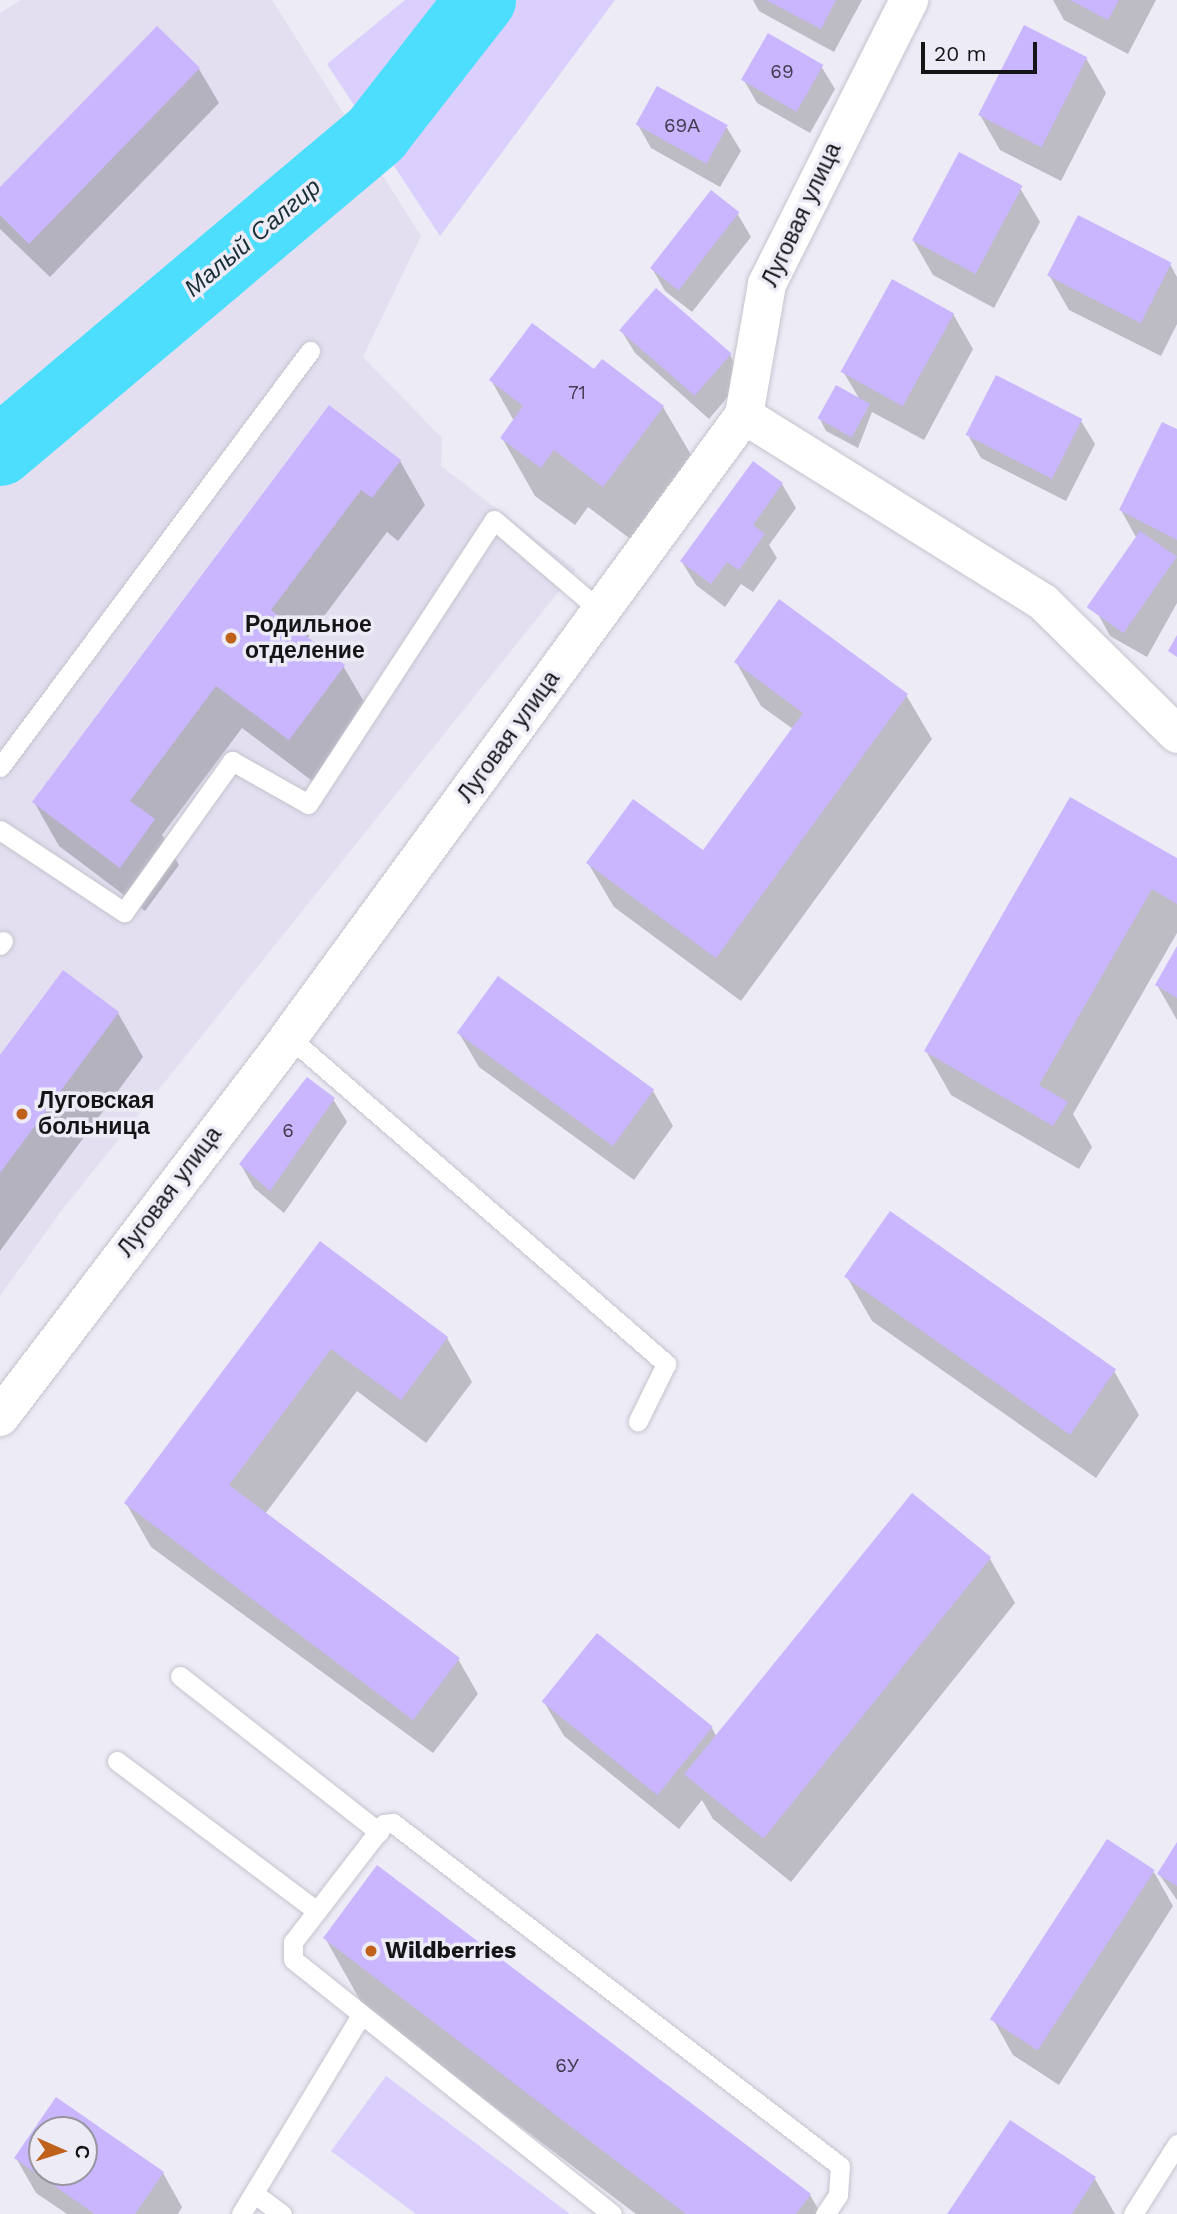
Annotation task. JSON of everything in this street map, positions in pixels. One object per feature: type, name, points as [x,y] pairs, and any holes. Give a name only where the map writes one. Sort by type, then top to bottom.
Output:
[{"type":"main road","name":"Луговая улица","points":[[0,1417],[289,1037],[744,415],[767,284],[909,0]]},
{"type":"street","points":[[744,415],[1043,602],[1177,734]]},
{"type":"lane","points":[[0,767],[310,351]]},
{"type":"lane","points":[[0,830],[124,912],[232,761],[308,804],[494,520],[601,611]]},
{"type":"lane","points":[[289,1037],[666,1364],[638,1421]]},
{"type":"lane","points":[[180,1676],[379,1832]]},
{"type":"lane","points":[[117,1761],[317,1910]]},
{"type":"lane","points":[[612,2214],[293,1959],[292,1942],[379,1832],[393,1823],[839,2166],[838,2195],[825,2214]]},
{"type":"lane","points":[[241,2214],[360,2015]]},
{"type":"lane","points":[[1133,2214],[1177,2144]]},
{"type":"lane","points":[[255,2194],[282,2214]]},
{"type":"shaded area","points":[[21,0],[272,0],[421,236],[363,357],[442,438],[441,466],[576,570],[62,1210],[0,1296],[0,13]]},
{"type":"shaded area","points":[[405,0],[615,0],[440,236],[327,64]]},
{"type":"shaded area","points":[[386,2076],[570,2214],[416,2214],[331,2151]]},
{"type":"building","points":[[766,0],[836,0],[821,29]]},
{"type":"building","points":[[1070,0],[1119,0],[1108,20]]},
{"type":"building","points":[[1024,25],[1087,57],[1041,147],[978,115]]},
{"type":"building","points":[[157,26],[200,68],[29,244],[0,215],[0,187]]},
{"type":"building","points":[[768,33],[823,65],[796,112],[741,80]]},
{"type":"building","points":[[657,86],[728,125],[707,164],[636,124]]},
{"type":"building","points":[[959,152],[1023,186],[976,274],[912,240]]},
{"type":"building","points":[[711,190],[739,212],[678,290],[650,268]]},
{"type":"building","points":[[1078,215],[1172,263],[1141,323],[1047,276]]},
{"type":"building","points":[[892,279],[954,313],[903,406],[841,372]]},
{"type":"building","points":[[656,288],[731,354],[695,396],[619,330]]},
{"type":"building","points":[[532,323],[594,369],[602,359],[664,406],[603,487],[554,450],[541,468],[500,438],[523,406],[489,380]]},
{"type":"building","points":[[996,375],[1082,419],[1052,479],[966,435]]},
{"type":"building","points":[[836,385],[870,404],[852,437],[818,418]]},
{"type":"building","name":"Родильное отделение","points":[[329,405],[401,460],[372,498],[361,490],[271,610],[345,665],[289,740],[216,686],[130,801],[155,819],[120,868],[32,802]]},
{"type":"building","points":[[1162,422],[1177,429],[1177,540],[1119,510]]},
{"type":"building","points":[[753,461],[783,483],[753,525],[765,534],[739,570],[727,562],[711,584],[680,561]]},
{"type":"building","points":[[1140,531],[1177,557],[1124,633],[1087,607]]},
{"type":"building","points":[[779,599],[908,694],[716,958],[586,863],[633,799],[703,850],[803,713],[734,662]]},
{"type":"building","points":[[1177,635],[1177,657],[1168,651]]},
{"type":"building","points":[[1070,797],[1177,858],[1177,904],[1152,889],[1039,1085],[1068,1102],[1053,1126],[924,1051]]},
{"type":"building","points":[[1177,946],[1177,998],[1155,985]]},
{"type":"building","name":"Луговская больница","points":[[63,970],[119,1012],[0,1173],[0,1055]]},
{"type":"building","points":[[498,976],[654,1089],[613,1146],[457,1033]]},
{"type":"building","points":[[307,1077],[335,1098],[270,1191],[239,1164]]},
{"type":"building","points":[[890,1211],[1116,1369],[1070,1435],[844,1277]]},
{"type":"building","points":[[320,1241],[448,1337],[401,1400],[331,1349],[229,1485],[460,1658],[413,1720],[124,1503]]},
{"type":"building","points":[[912,1493],[991,1557],[763,1839],[684,1774]]},
{"type":"building","points":[[597,1633],[713,1727],[657,1795],[542,1701]]},
{"type":"building","points":[[1107,1839],[1155,1870],[1038,2050],[990,2019]]},
{"type":"building","points":[[1177,1842],[1177,1886],[1157,1874]]},
{"type":"building","points":[[377,1865],[811,2194],[796,2214],[686,2214],[323,1938]]},
{"type":"building","points":[[56,2097],[83,2116],[43,2116]]},
{"type":"building","points":[[1010,2120],[1096,2177],[1072,2214],[947,2214]]},
{"type":"building","points":[[98,2126],[164,2172],[135,2214],[95,2214],[54,2186],[98,2186]]},
{"type":"building","points":[[28,2138],[28,2168],[14,2158]]},
{"type":"waterway","name":"Малый Салгир","points":[[0,451],[377,133],[481,0]]},
{"type":"place","name":"Родильное отделение","points":[[231,638]]},
{"type":"place","name":"Луговская больница","points":[[22,1114]]},
{"type":"place","name":"Wildberries","points":[[371,1951]]}]
